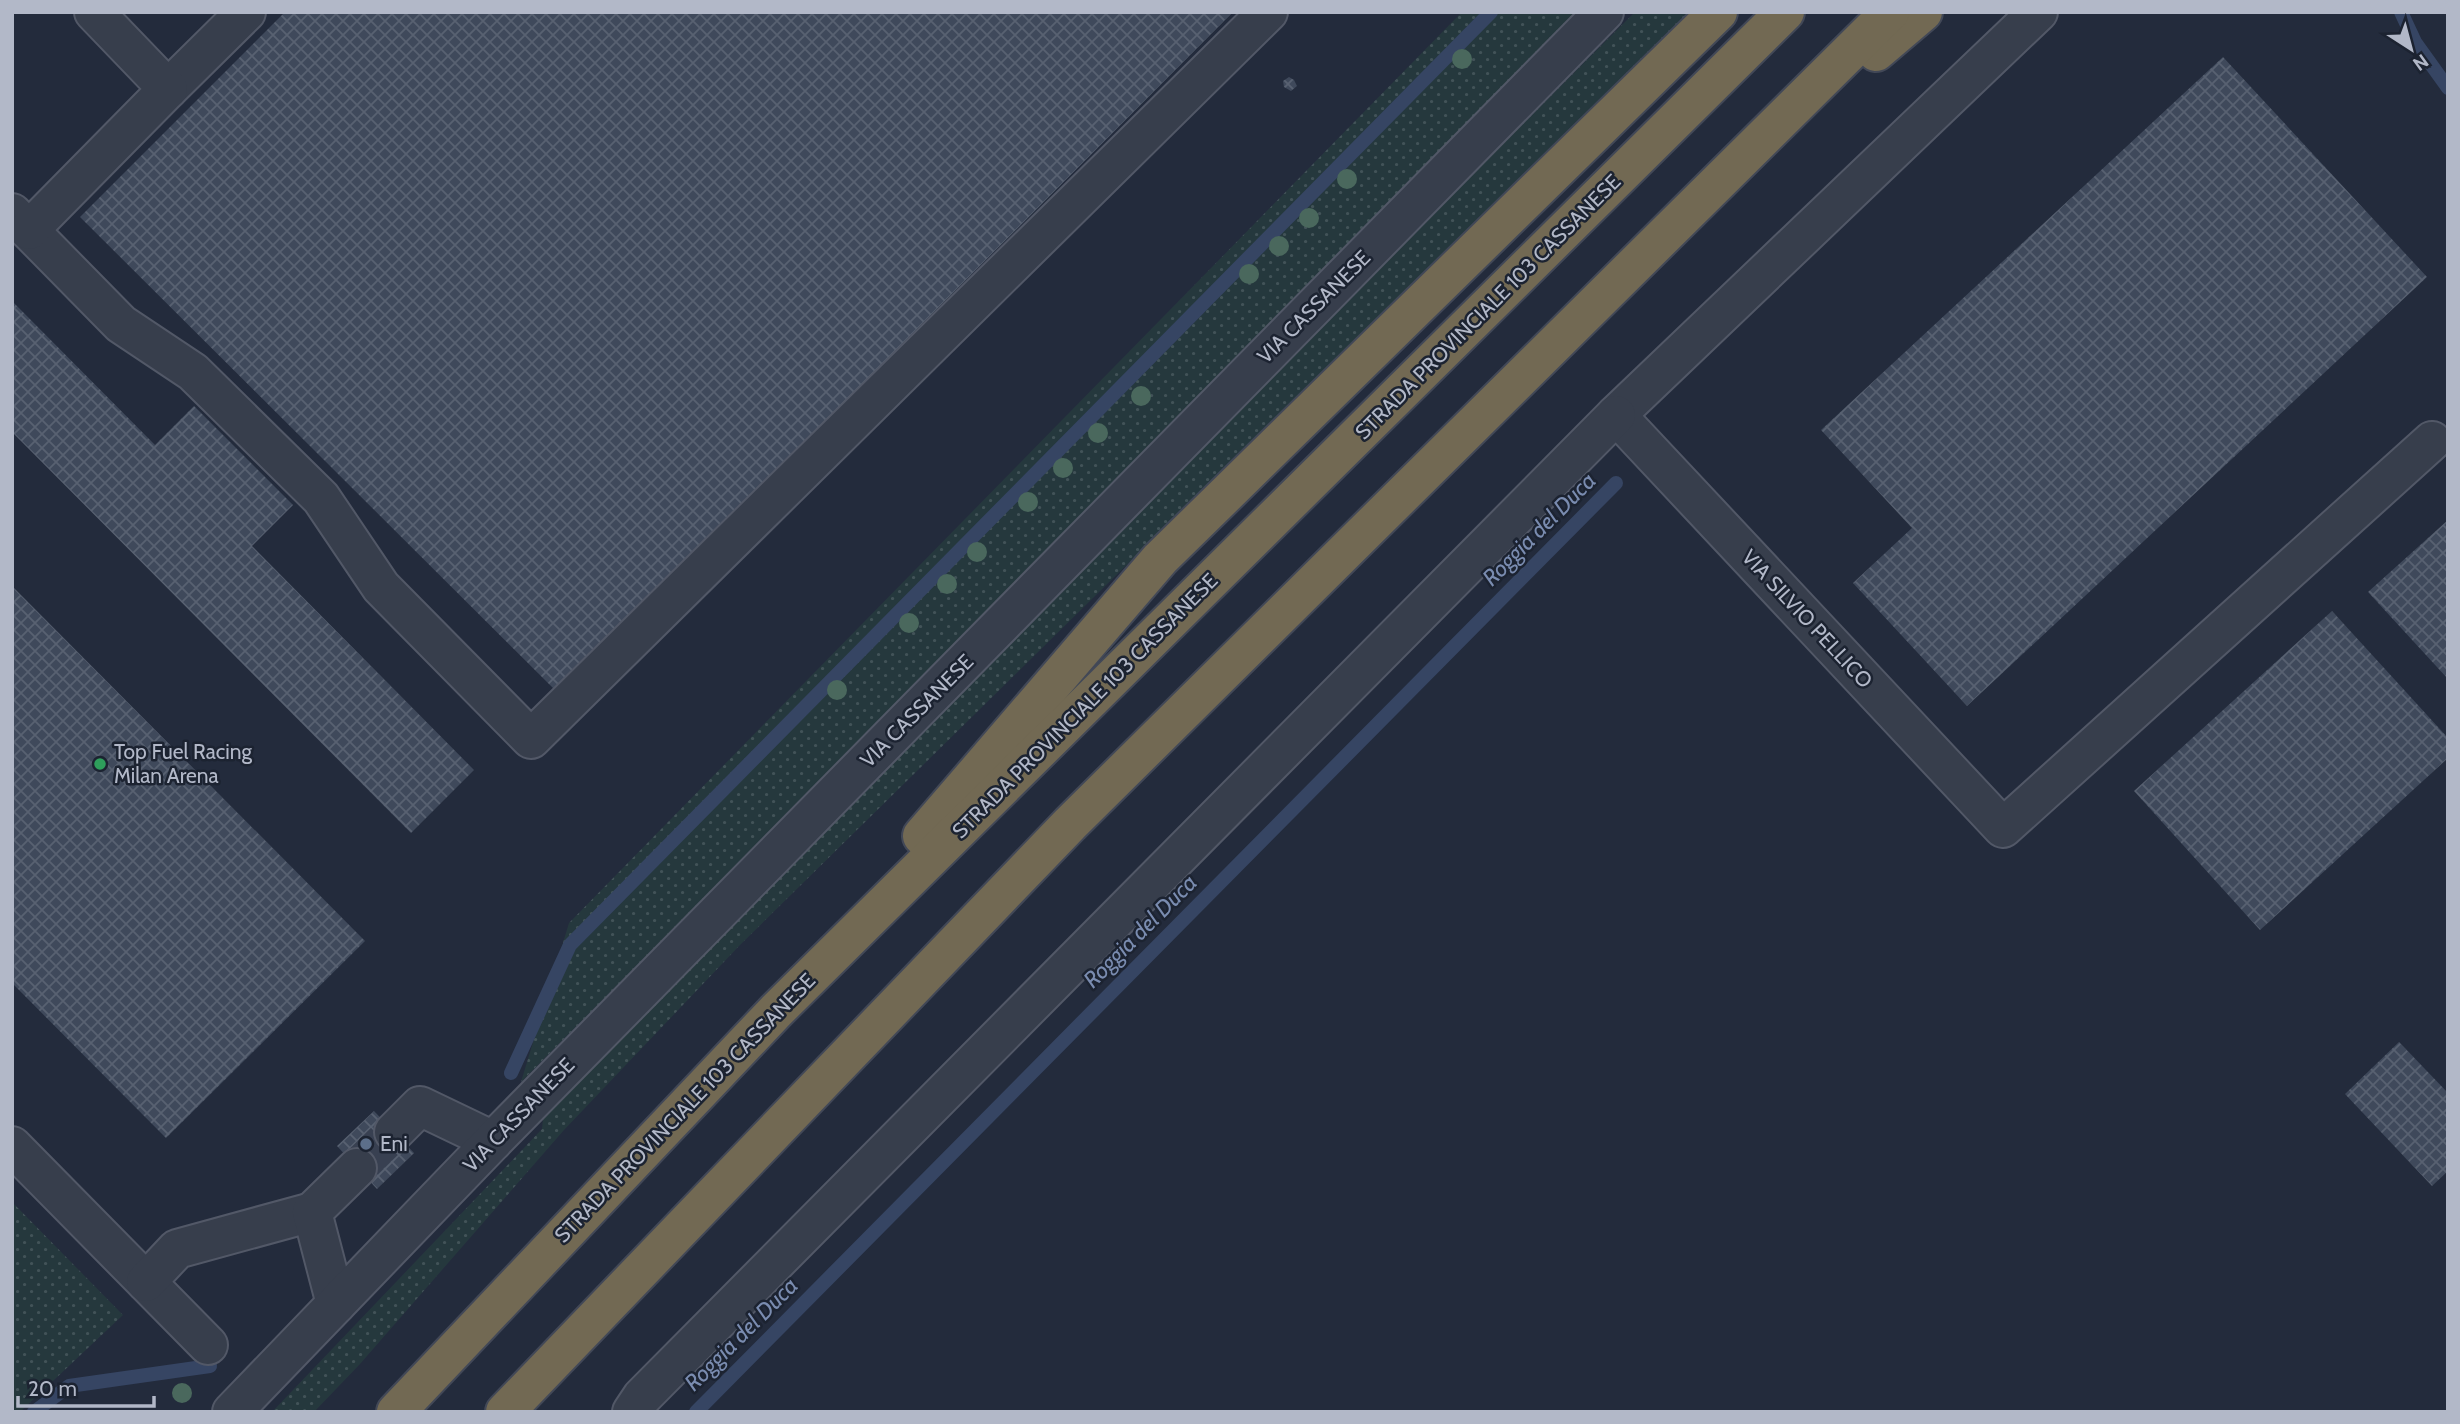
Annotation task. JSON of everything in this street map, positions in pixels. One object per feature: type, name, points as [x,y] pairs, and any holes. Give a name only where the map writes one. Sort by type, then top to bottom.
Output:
[{"type":"highway","points":[[776,1011],[992,752],[1160,559],[1718,12]]},
{"type":"highway","name":"STRADA PROVINCIALE 103 CASSANESE","points":[[397,1412],[776,1011],[1785,12]]},
{"type":"highway","points":[[505,1412],[1070,824],[1890,12]]},
{"type":"highway","points":[[1676,221],[1923,12]]},
{"type":"street","points":[[94,12],[168,89]]},
{"type":"street","points":[[246,12],[168,89],[21,221],[121,324],[193,372],[321,498],[381,587],[531,739],[1268,12]]},
{"type":"street","name":"VIA CASSANESE","points":[[232,1412],[493,1141],[1604,12]]},
{"type":"street","points":[[632,1412],[642,1397],[1616,415],[2038,12]]},
{"type":"street","name":"VIA SILVIO PELLICO","points":[[1616,415],[2003,828],[2432,442]]},
{"type":"street","points":[[394,1132],[419,1105],[493,1141]]},
{"type":"street","points":[[12,1146],[208,1345]]},
{"type":"street","points":[[146,1282],[177,1249],[312,1212],[357,1168]]},
{"type":"street","points":[[312,1212],[336,1304]]},
{"type":"green space","points":[[1462,12],[1584,12],[521,1082],[569,923]]},
{"type":"green space","points":[[1635,12],[1689,12],[740,945],[564,1130],[360,1364],[314,1412],[272,1412],[542,1129],[545,1100]]},
{"type":"green space","points":[[12,1202],[123,1315],[20,1412],[12,1412]]},
{"type":"building","points":[[285,12],[1233,12],[556,691],[80,217]]},
{"type":"building","points":[[2223,57],[2427,277],[1967,706],[1853,583],[1912,528],[1821,430]]},
{"type":"building","points":[[1289,77],[1297,86],[1291,91],[1284,87],[1283,81]]},
{"type":"building","points":[[12,301],[155,445],[194,406],[293,505],[252,546],[474,770],[411,833],[12,432]]},
{"type":"building","points":[[2448,520],[2448,679],[2368,592]]},
{"type":"building","name":"Top Fuel Racing Milan Arena","points":[[12,586],[365,941],[166,1138],[12,983]]},
{"type":"building","points":[[2332,611],[2448,738],[2448,758],[2260,930],[2134,791]]},
{"type":"building","points":[[2399,1042],[2448,1093],[2448,1171],[2432,1186],[2345,1094]]},
{"type":"building","points":[[374,1111],[414,1153],[377,1189],[337,1146]]},
{"type":"waterway","points":[[511,1073],[570,945],[1491,12]]},
{"type":"waterway","points":[[2401,12],[2415,42],[2448,88]]},
{"type":"waterway","name":"Roggia del Duca","points":[[696,1412],[1616,483]]},
{"type":"waterway","points":[[34,1412],[69,1386],[210,1366]]},
{"type":"tunnel","points":[[357,1168],[394,1132]]},
{"type":"place","name":"Top Fuel Racing Milan Arena","points":[[100,764]]},
{"type":"place","name":"Eni","points":[[366,1144]]}]
